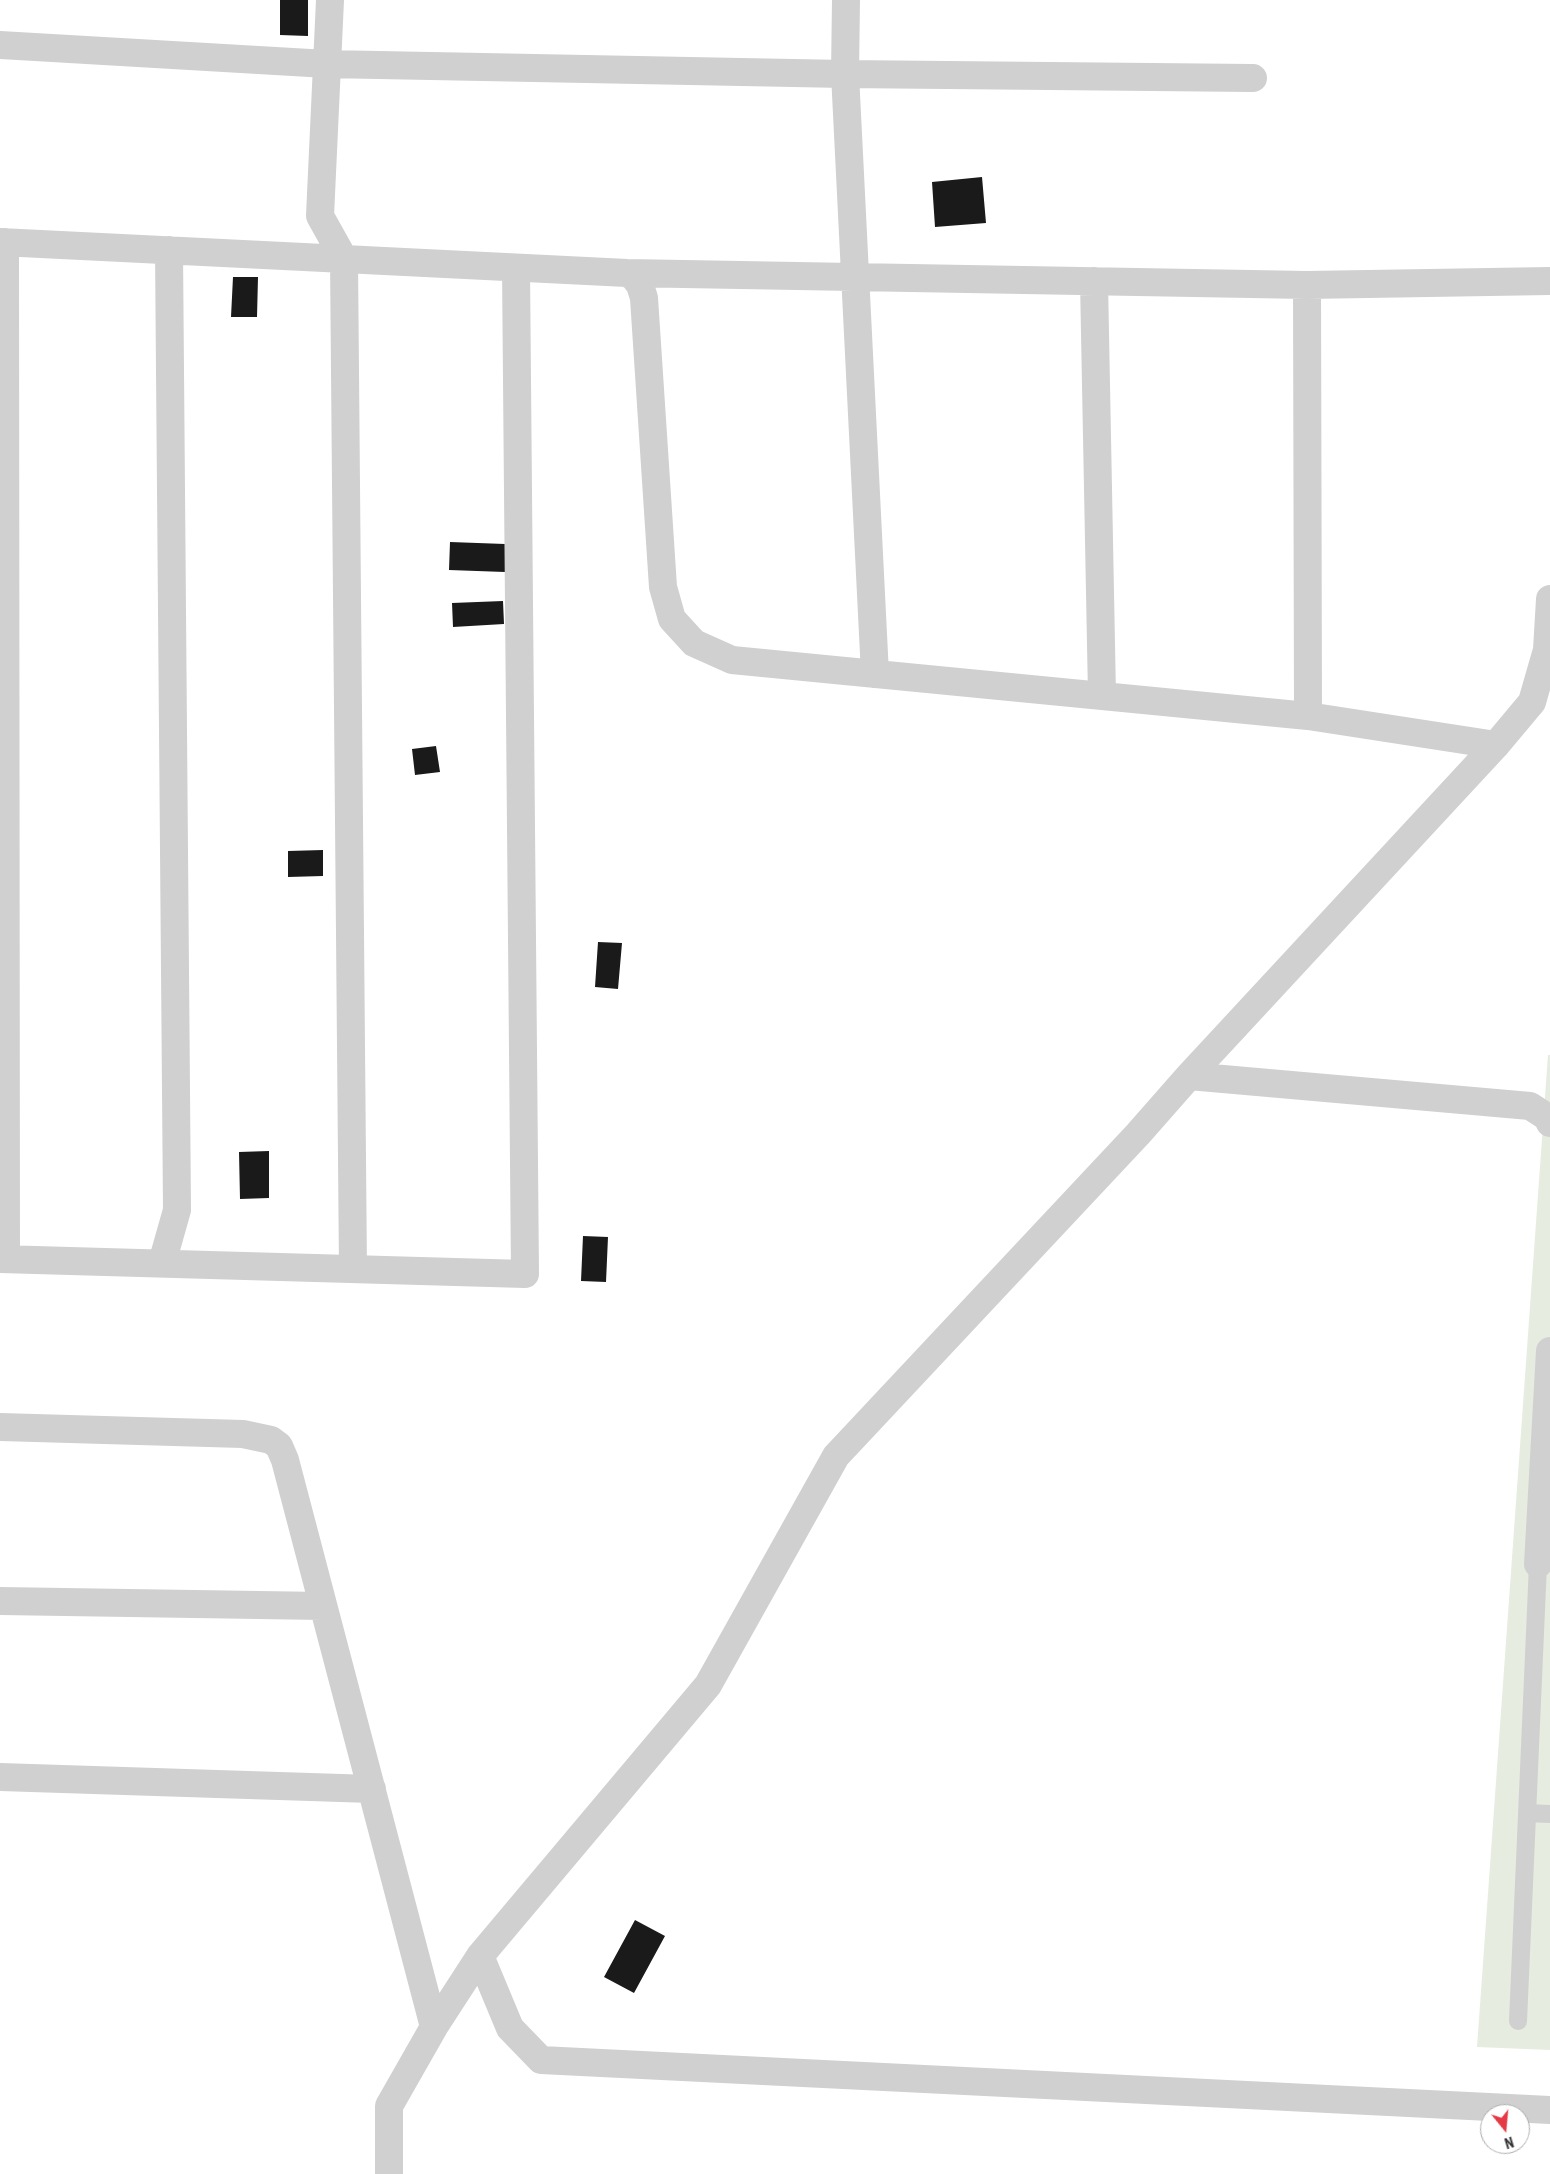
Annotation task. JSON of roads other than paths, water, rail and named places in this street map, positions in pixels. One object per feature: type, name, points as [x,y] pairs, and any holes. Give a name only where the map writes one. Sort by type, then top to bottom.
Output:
[{"type":"street","points":[[330,0],[320,216],[344,259],[353,1269]]},
{"type":"street","points":[[846,0],[846,74],[875,674]]},
{"type":"street","points":[[0,45],[327,64],[846,74],[1253,78]]},
{"type":"street","points":[[516,268],[525,1274],[3,1259],[3,242],[627,273],[1306,285],[1550,282]]},
{"type":"street","points":[[162,1263],[178,1210],[169,250]]},
{"type":"street","points":[[627,273],[640,285],[644,298],[663,587],[672,619],[694,643],[732,660],[1308,716],[1496,745]]},
{"type":"street","points":[[1094,281],[1102,696]]},
{"type":"street","points":[[1306,285],[1308,716]]},
{"type":"street","points":[[389,2174],[389,2106],[434,2027],[480,1956],[708,1685],[836,1456],[1138,1134],[1189,1076],[1496,745],[1532,702],[1547,650],[1550,599]]},
{"type":"street","points":[[1189,1076],[1530,1106],[1549,1119]]},
{"type":"street","points":[[1538,1564],[1550,1351]]},
{"type":"street","points":[[0,1427],[243,1434],[271,1440],[279,1446],[285,1460],[434,2027]]},
{"type":"street","points":[[0,1601],[323,1606]]},
{"type":"street","points":[[0,1777],[372,1789]]},
{"type":"street","points":[[480,1956],[510,2028],[541,2060],[1550,2110]]},
{"type":"lane","points":[[1518,2021],[1538,1564]]},
{"type":"lane","points":[[1528,1813],[1550,1814]]}]
